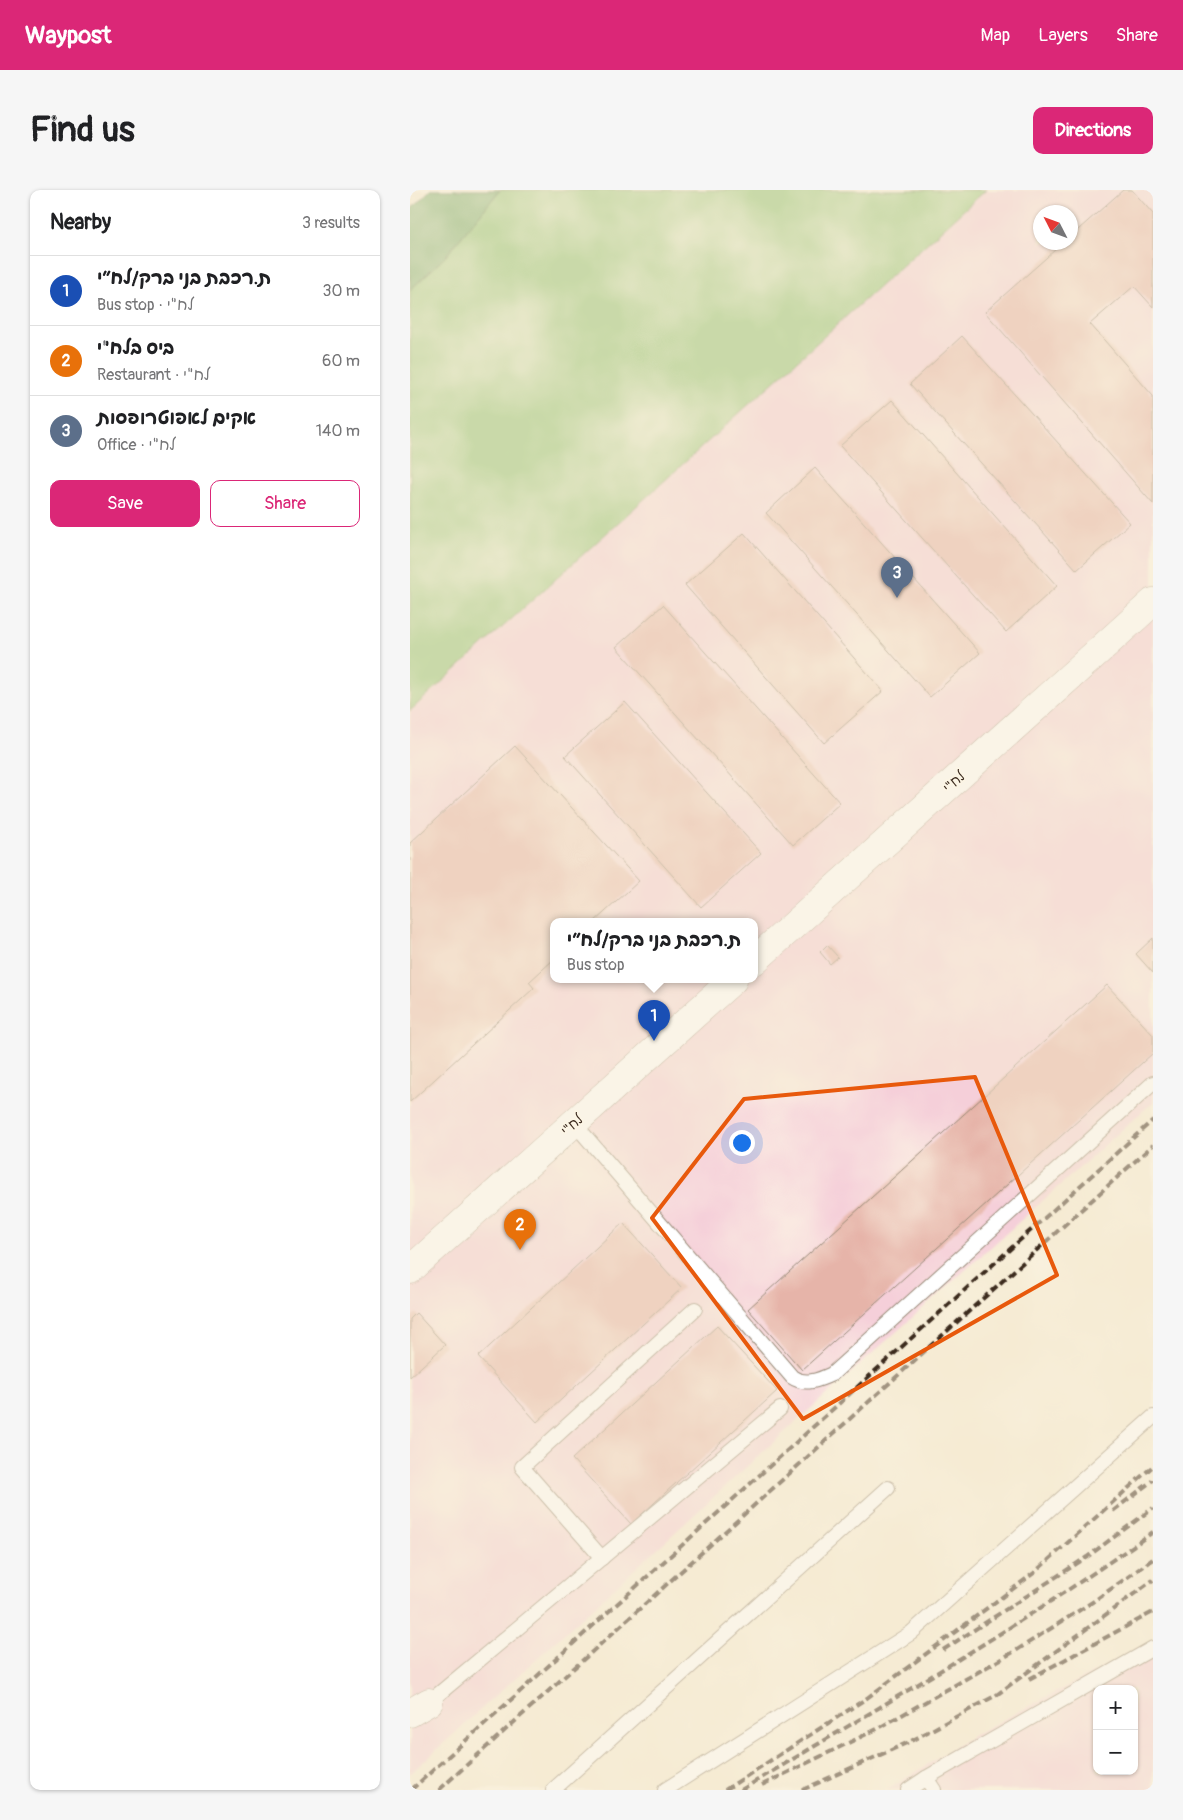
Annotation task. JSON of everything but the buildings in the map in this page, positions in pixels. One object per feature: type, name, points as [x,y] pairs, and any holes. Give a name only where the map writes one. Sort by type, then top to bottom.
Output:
[{"type":"street","name":"לח\"י","points":[[758,957],[1153,602]]},
{"type":"street","name":"לח\"י","points":[[410,1270],[730,983]]},
{"type":"lane","points":[[574,1123],[792,1377],[798,1382],[807,1382],[832,1374],[1153,1083]]},
{"type":"lane","points":[[602,1558],[522,1467],[695,1309]]},
{"type":"lane","points":[[419,1708],[780,1409]]},
{"type":"lane","points":[[665,1790],[911,1633],[1153,1417]]},
{"type":"lane","points":[[553,1790],[888,1488]]},
{"type":"lane","points":[[908,1790],[1153,1648]]},
{"type":"lane","points":[[926,1778],[934,1790]]},
{"type":"highlighted area","points":[[975,1077],[1057,1275],[803,1419],[652,1218],[744,1099]]},
{"type":"shaded area","points":[[986,190],[1153,190],[1153,1102],[808,1411],[410,1774],[410,712]]},
{"type":"shaded area","points":[[1153,1641],[1153,1790],[887,1790],[974,1735]]},
{"type":"green space","points":[[430,190],[500,190],[445,257],[410,290],[410,210]]},
{"type":"green space","points":[[500,190],[986,190],[410,711],[410,290],[445,257]]},
{"type":"railway","points":[[411,1790],[1153,1120]]},
{"type":"railway","points":[[439,1790],[1153,1145]]},
{"type":"railway","points":[[725,1790],[867,1698],[1034,1573],[1153,1466]]},
{"type":"railway","points":[[1113,1511],[1153,1480]]},
{"type":"railway","points":[[943,1650],[1087,1557],[1153,1508]]},
{"type":"railway","points":[[741,1790],[1001,1633],[1153,1532]]},
{"type":"railway","points":[[762,1785],[877,1729],[1017,1650],[1094,1601],[1153,1559]]},
{"type":"railway","points":[[802,1790],[909,1742],[995,1696],[1153,1580]]},
{"type":"railway","points":[[1029,1679],[1153,1612]]},
{"type":"place","name":"אקים לאפוטרופסות","points":[[897,598]]},
{"type":"place","name":"ת.רכבת בני ברק/לח״י","points":[[654,1041]]},
{"type":"place","name":"ביס בלח\"י","points":[[520,1250]]}]
